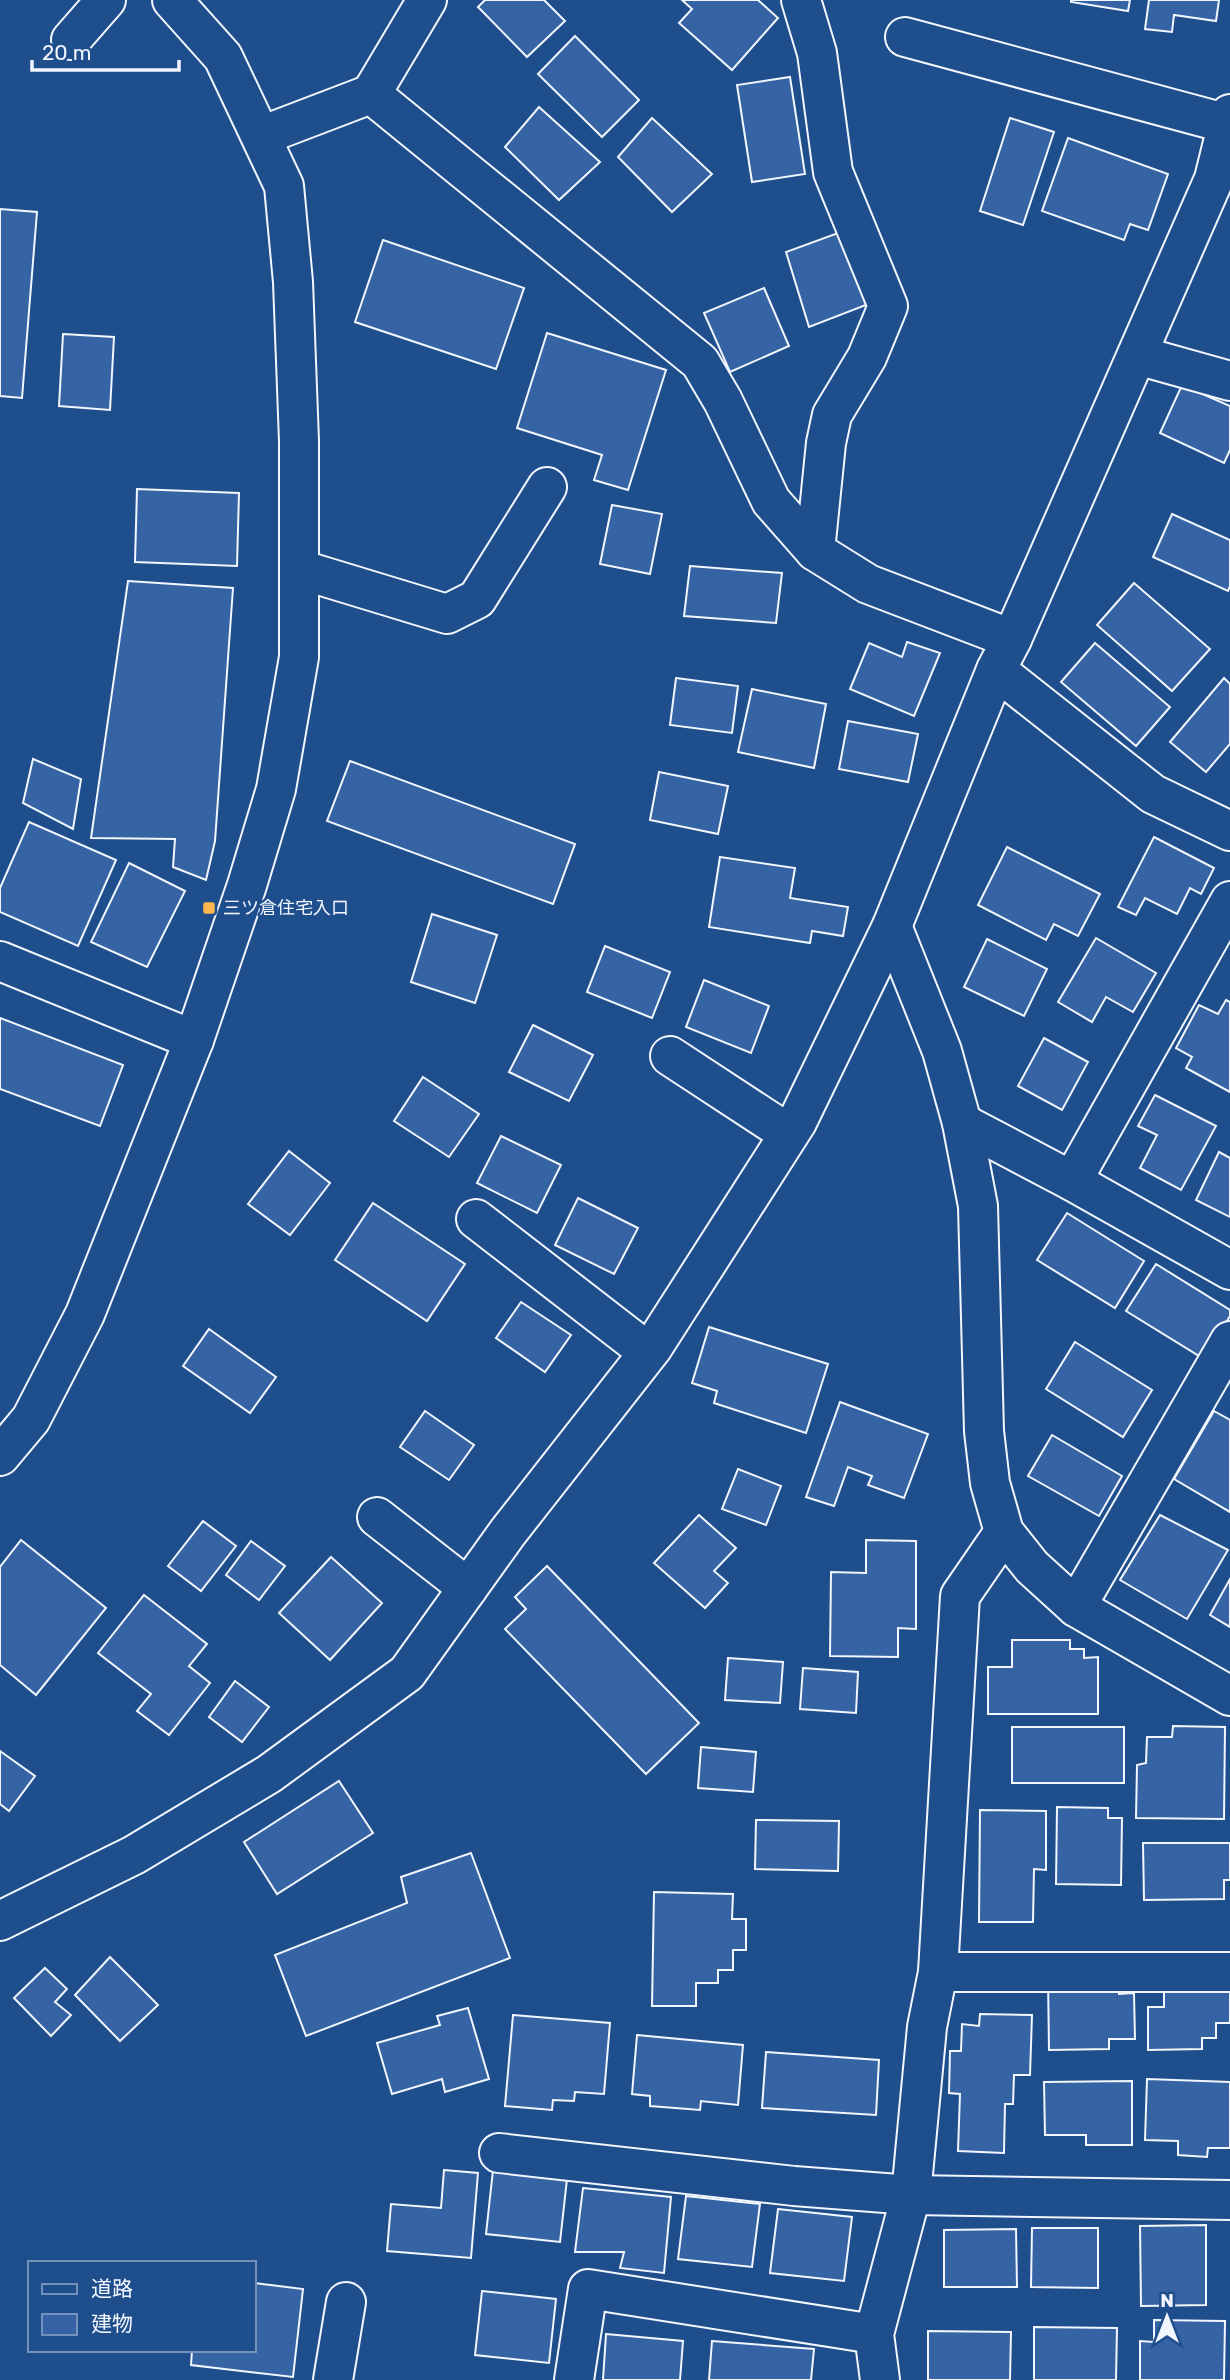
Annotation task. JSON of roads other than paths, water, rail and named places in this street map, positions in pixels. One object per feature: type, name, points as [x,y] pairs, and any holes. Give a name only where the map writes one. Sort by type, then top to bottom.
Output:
[{"type":"street","points":[[71,40],[106,0]]},
{"type":"street","points":[[0,1456],[31,1419],[85,1314],[194,1040],[247,886],[276,789],[299,656],[299,441],[293,282],[284,186],[223,57],[172,0]]},
{"type":"street","points":[[261,136],[371,94],[427,0]]},
{"type":"street","points":[[801,0],[817,53],[833,172],[888,306],[867,357],[832,415],[826,443],[815,551]]},
{"type":"street","points":[[0,1921],[134,1855],[269,1774],[407,1673],[508,1532],[649,1352],[797,1122],[892,926],[1004,655],[1214,179],[1229,119],[905,37]]},
{"type":"street","points":[[371,94],[701,362],[723,401],[771,502],[815,551],[868,584],[1004,655],[1153,794],[1230,831]]},
{"type":"street","points":[[1137,355],[1230,382]]},
{"type":"street","points":[[299,569],[447,614],[477,599],[547,487]]},
{"type":"street","points":[[1072,1181],[1230,901]]},
{"type":"street","points":[[892,926],[942,1051],[962,1123],[978,1206],[984,1431],[990,1483],[1004,1532],[1032,1567],[1076,1607],[1230,1696]]},
{"type":"street","points":[[0,961],[194,1040]]},
{"type":"street","points":[[670,1056],[789,1134]]},
{"type":"street","points":[[962,1123],[1230,1270]]},
{"type":"street","points":[[476,1219],[649,1352]]},
{"type":"street","points":[[1076,1607],[1230,1341]]},
{"type":"street","points":[[377,1517],[468,1588]]},
{"type":"street","points":[[880,2380],[874,2334],[911,2195],[927,2027],[938,1972],[960,1597],[1004,1532]]},
{"type":"street","points":[[938,1972],[1230,1972]]},
{"type":"street","points":[[499,2152],[794,2186],[911,2195],[1230,2200]]},
{"type":"street","points":[[574,2380],[588,2289],[874,2334]]},
{"type":"street","points":[[333,2380],[346,2302]]},
{"type":"place","name":"三ツ倉住宅入口","points":[[209,908]]}]
